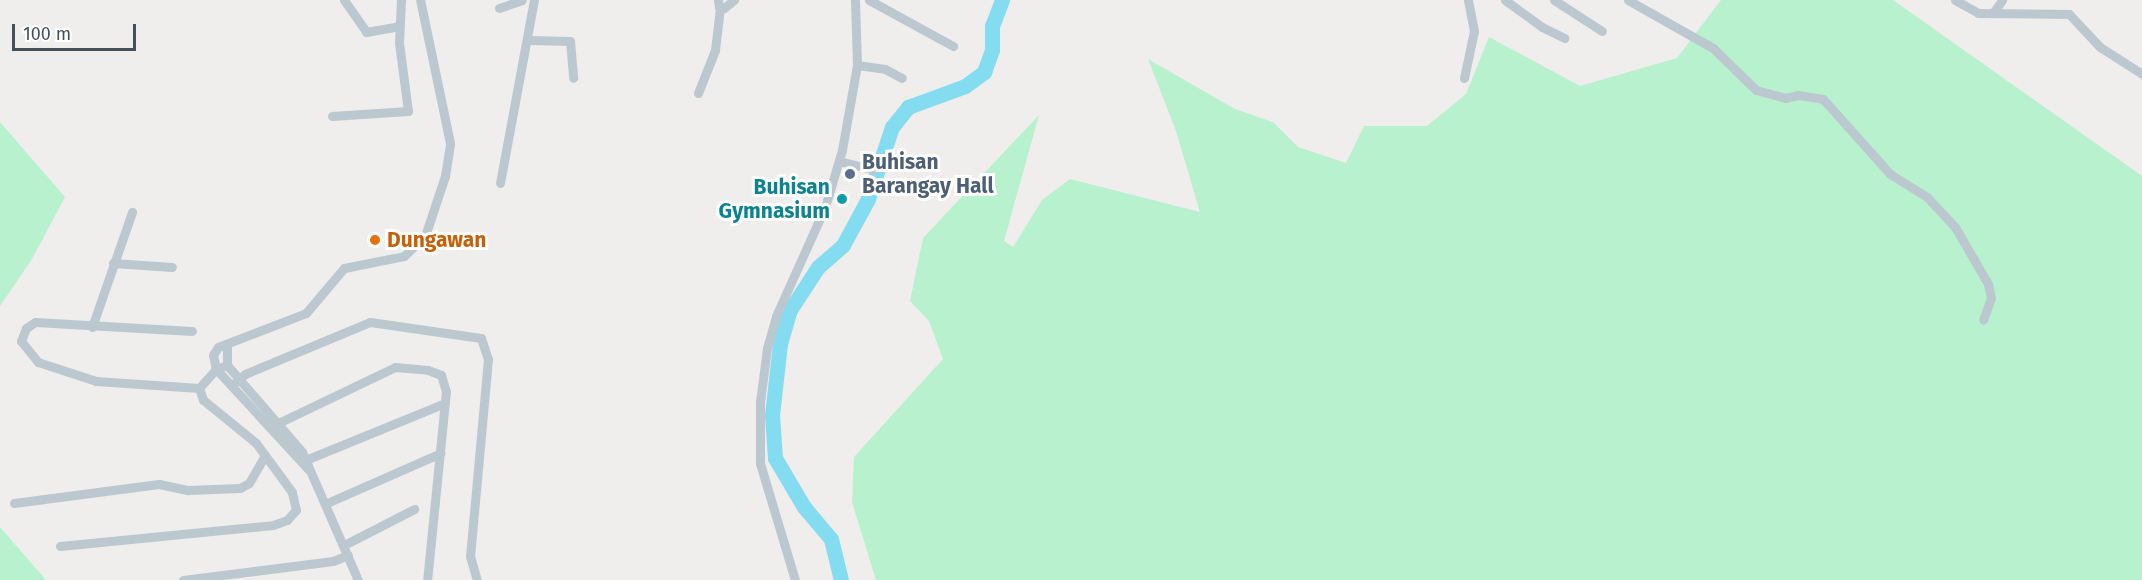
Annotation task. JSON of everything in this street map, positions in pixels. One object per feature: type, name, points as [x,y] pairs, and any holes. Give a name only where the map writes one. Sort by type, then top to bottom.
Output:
[{"type":"street","points":[[344,0],[366,32],[399,26]]},
{"type":"street","points":[[332,116],[408,111],[401,74],[399,26],[401,0]]},
{"type":"street","points":[[216,369],[214,350],[306,313],[344,268],[404,256],[425,236],[446,176],[450,143],[420,0]]},
{"type":"street","points":[[499,8],[522,0]]},
{"type":"street","points":[[500,183],[510,112],[529,40],[534,0]]},
{"type":"street","points":[[698,93],[715,50],[715,25],[719,4],[734,0]]},
{"type":"street","points":[[795,580],[760,462],[760,402],[776,316],[825,207],[839,161],[857,65],[855,0]]},
{"type":"street","points":[[869,0],[953,46]]},
{"type":"street","points":[[1464,78],[1474,31],[1468,0]]},
{"type":"street","points":[[1505,0],[1542,27],[1565,38]]},
{"type":"street","points":[[1554,0],[1602,31]]},
{"type":"street","points":[[1628,0],[1713,48],[1756,90],[1785,98],[1811,96],[1823,99],[1883,167],[1904,186],[1927,197],[1955,227],[1988,284],[1991,298],[1983,320]]},
{"type":"street","points":[[1955,0],[1978,13],[2069,14],[2100,47],[2142,74]]},
{"type":"street","points":[[1994,13],[2002,0]]},
{"type":"street","points":[[529,40],[570,41],[573,78]]},
{"type":"street","points":[[857,65],[885,69],[902,78]]},
{"type":"street","points":[[839,161],[874,170]]},
{"type":"street","points":[[92,327],[132,212]]},
{"type":"street","points":[[113,263],[172,267]]},
{"type":"street","points":[[192,331],[34,322],[26,328],[21,341],[38,362],[65,374],[96,381],[199,388]]},
{"type":"street","points":[[235,381],[370,322],[481,338],[488,359],[470,556],[477,580]]},
{"type":"street","points":[[227,344],[227,365],[235,381]]},
{"type":"street","points":[[199,388],[216,369],[227,365]]},
{"type":"street","points":[[275,424],[400,366],[441,375],[446,385],[445,403],[427,580]]},
{"type":"street","points":[[216,369],[235,381],[275,424],[305,463],[327,503],[358,580]]},
{"type":"street","points":[[60,546],[273,525],[287,520],[296,510],[292,492],[265,455],[203,400],[199,388]]},
{"type":"street","points":[[305,463],[445,403]]},
{"type":"street","points":[[327,503],[441,453]]},
{"type":"street","points":[[14,503],[159,484],[188,490],[240,488],[249,483],[265,455]]},
{"type":"street","points":[[344,545],[414,509]]},
{"type":"street","points":[[183,580],[333,561],[348,555]]},
{"type":"green space","points":[[1721,0],[1893,0],[2142,176],[2142,580],[876,580],[852,502],[854,457],[943,359],[929,321],[910,301],[923,238],[1039,115],[1004,241],[1013,247],[1042,200],[1070,179],[1200,212],[1176,131],[1148,59],[1235,109],[1273,122],[1298,147],[1346,163],[1364,126],[1427,126],[1466,94],[1489,37],[1580,86],[1677,58]]},
{"type":"green space","points":[[0,122],[65,197],[32,259],[0,306]]},
{"type":"green space","points":[[0,527],[46,580],[0,580]]},
{"type":"waterway","points":[[841,580],[831,539],[804,507],[775,458],[772,415],[780,344],[790,310],[818,267],[843,245],[868,199],[892,127],[908,107],[965,86],[984,72],[992,50],[992,26],[1002,0]]},
{"type":"place","name":"Buhisan Barangay Hall","points":[[850,174]]},
{"type":"place","name":"Buhisan Gymnasium","points":[[842,199]]},
{"type":"place","name":"Dungawan","points":[[375,240]]}]
